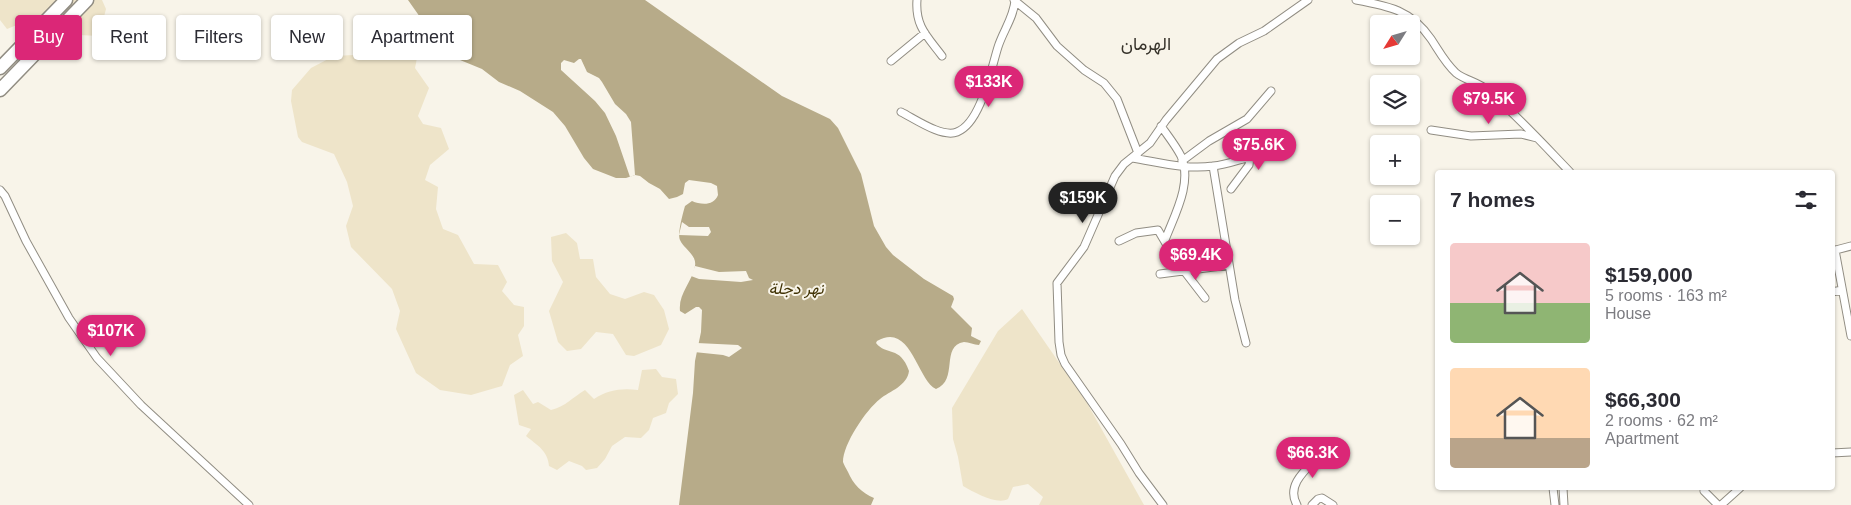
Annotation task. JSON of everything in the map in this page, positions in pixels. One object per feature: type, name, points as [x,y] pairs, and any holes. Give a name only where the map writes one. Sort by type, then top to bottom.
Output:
[{"type":"highway","points":[[0,68],[66,0]]},
{"type":"highway","points":[[0,90],[88,0]]},
{"type":"street","points":[[916,0],[918,21],[942,56]]},
{"type":"street","points":[[1014,0],[1036,18],[1057,46],[1084,70],[1104,83],[1116,99],[1135,155]]},
{"type":"street","points":[[901,112],[940,132],[949,134],[957,133],[964,129],[981,100],[998,46],[1014,11],[1014,0]]},
{"type":"street","points":[[1164,505],[1139,473],[1122,444],[1061,356],[1057,283],[1084,247],[1115,176],[1124,164],[1150,143],[1161,126],[1217,59],[1239,43],[1264,31],[1294,8],[1308,0]]},
{"type":"street","points":[[1356,0],[1390,7],[1405,14],[1424,30],[1451,68],[1462,77],[1485,89],[1539,139],[1568,170]]},
{"type":"street","points":[[892,61],[925,32]]},
{"type":"street","points":[[1183,163],[1217,136],[1247,119],[1272,91]]},
{"type":"street","points":[[1161,126],[1183,163],[1184,184],[1165,240]]},
{"type":"street","points":[[1431,130],[1471,136],[1521,134],[1539,139]]},
{"type":"street","points":[[1232,189],[1249,165],[1251,149],[1264,137]]},
{"type":"street","points":[[1135,155],[1213,166],[1250,157]]},
{"type":"street","points":[[1213,166],[1235,300],[1246,343]]},
{"type":"street","points":[[0,190],[5,196],[26,241],[69,318],[97,358],[142,405],[249,505]]},
{"type":"street","points":[[1119,241],[1130,235],[1156,229],[1160,231],[1184,271],[1205,298]]},
{"type":"street","points":[[1835,251],[1851,246]]},
{"type":"street","points":[[1835,256],[1851,336]]},
{"type":"street","points":[[1160,274],[1229,264]]},
{"type":"street","points":[[1835,291],[1842,290]]},
{"type":"street","points":[[1835,453],[1851,452]]},
{"type":"street","points":[[1297,505],[1293,493],[1295,483],[1321,454]]},
{"type":"street","points":[[1553,490],[1555,505]]},
{"type":"street","points":[[1563,490],[1564,505]]},
{"type":"street","points":[[1704,491],[1720,505],[1738,490]]},
{"type":"street","points":[[1312,505],[1322,498],[1333,505]]},
{"type":"shaded area","points":[[0,0],[102,0],[106,9],[104,15],[92,15],[92,36],[82,35],[82,15],[64,15],[59,8],[42,15],[15,15],[15,26],[7,29],[0,20]]},
{"type":"shaded area","points":[[353,55],[353,60],[416,60],[415,68],[429,88],[418,116],[423,124],[441,128],[449,149],[430,165],[425,180],[438,187],[436,209],[443,229],[458,235],[474,264],[498,265],[507,282],[502,291],[514,305],[524,307],[524,326],[518,335],[523,356],[510,365],[502,386],[471,395],[440,390],[416,373],[396,329],[400,311],[392,289],[351,247],[346,226],[353,206],[347,182],[334,154],[302,142],[298,137],[291,101],[292,90],[311,68],[326,60],[343,60],[343,56]]},
{"type":"shaded area","points":[[566,233],[577,243],[580,259],[593,259],[596,277],[610,294],[625,299],[644,292],[654,295],[664,310],[669,329],[661,345],[634,356],[626,355],[613,334],[596,332],[581,349],[567,351],[558,342],[549,311],[563,282],[552,261],[551,237]]},
{"type":"shaded area","points":[[1022,309],[1087,403],[1144,505],[1039,505],[1043,497],[1028,484],[1013,487],[1008,499],[1003,500],[986,497],[963,486],[953,439],[952,408],[998,331]]},
{"type":"shaded area","points":[[656,369],[662,377],[676,379],[678,394],[669,403],[666,413],[653,418],[649,430],[641,438],[625,437],[612,446],[605,459],[597,468],[586,470],[582,466],[569,461],[557,470],[549,466],[544,452],[526,436],[531,429],[519,425],[514,395],[523,390],[533,404],[538,402],[551,410],[565,404],[585,390],[594,399],[615,390],[638,390],[642,370]]},
{"type":"water","name":"نهر دجلة","points":[[408,0],[645,0],[782,96],[830,119],[838,128],[861,174],[874,226],[886,247],[893,255],[924,279],[953,296],[954,299],[951,307],[972,328],[971,336],[981,341],[979,345],[964,342],[957,345],[951,356],[947,378],[943,385],[936,389],[929,384],[906,345],[898,339],[889,337],[877,341],[876,343],[880,347],[901,357],[909,371],[905,381],[898,388],[880,399],[868,411],[851,437],[844,455],[843,462],[852,480],[862,491],[874,498],[871,505],[679,505],[693,393],[695,361],[701,332],[702,310],[696,307],[685,314],[680,311],[681,299],[693,272],[695,262],[680,240],[680,228],[685,206],[692,201],[703,204],[714,201],[718,195],[717,186],[711,183],[689,180],[685,183],[683,194],[669,199],[660,189],[640,176],[616,178],[593,169],[584,158],[565,126],[553,112],[520,91],[499,82],[482,69],[460,60],[472,60],[472,15],[419,15]]},
{"type":"pier","points":[[581,59],[587,72],[599,78],[615,104],[626,114],[631,122],[635,175],[630,177],[616,136],[605,113],[595,101],[561,70],[561,63],[564,60],[574,63]]},
{"type":"pier","points":[[682,222],[689,227],[709,227],[711,232],[708,236],[679,235]]},
{"type":"pier","points":[[695,266],[719,272],[746,271],[749,278],[753,280],[741,282],[699,279],[691,276]]},
{"type":"pier","points":[[697,343],[738,345],[742,348],[729,357],[694,352]]},
{"type":"district","name":"الهرمان","points":[[1146,44]]}]
